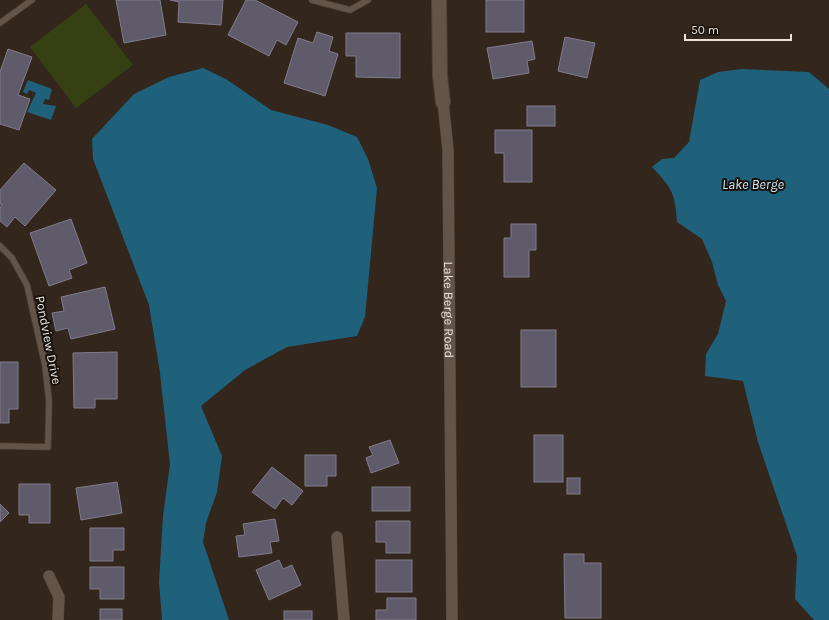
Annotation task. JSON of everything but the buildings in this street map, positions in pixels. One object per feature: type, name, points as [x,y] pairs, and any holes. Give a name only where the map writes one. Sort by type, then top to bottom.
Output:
[{"type":"street","name":"Lake Berge Road","points":[[439,0],[440,76],[448,150],[452,620]]},
{"type":"street","points":[[337,537],[344,620]]},
{"type":"street","points":[[49,576],[59,597],[58,620]]},
{"type":"lane","points":[[0,23],[32,0]]},
{"type":"lane","points":[[312,0],[350,10],[368,0]]},
{"type":"lane","name":"Pondview Drive","points":[[0,246],[12,258],[27,285],[45,365],[49,401],[48,446],[0,446]]},
{"type":"green space","points":[[86,4],[133,65],[76,108],[30,47]]},
{"type":"water","points":[[203,68],[226,79],[271,110],[328,125],[357,137],[368,159],[377,188],[365,317],[357,336],[287,347],[245,370],[201,406],[222,456],[217,492],[206,523],[203,542],[229,620],[162,620],[159,582],[163,516],[170,464],[160,373],[149,305],[93,159],[92,139],[134,94],[169,77]]},
{"type":"water","name":"Lake Berge","points":[[742,69],[809,72],[829,89],[829,620],[814,620],[795,599],[797,556],[758,442],[743,381],[705,376],[706,354],[718,334],[726,301],[718,285],[712,262],[702,239],[677,222],[675,204],[671,192],[664,180],[652,167],[662,159],[674,158],[689,142],[700,80],[718,72]]},
{"type":"water","points":[[28,80],[52,89],[49,100],[45,99],[43,104],[56,106],[51,120],[27,112],[36,93],[29,90],[27,94],[23,92]]}]
